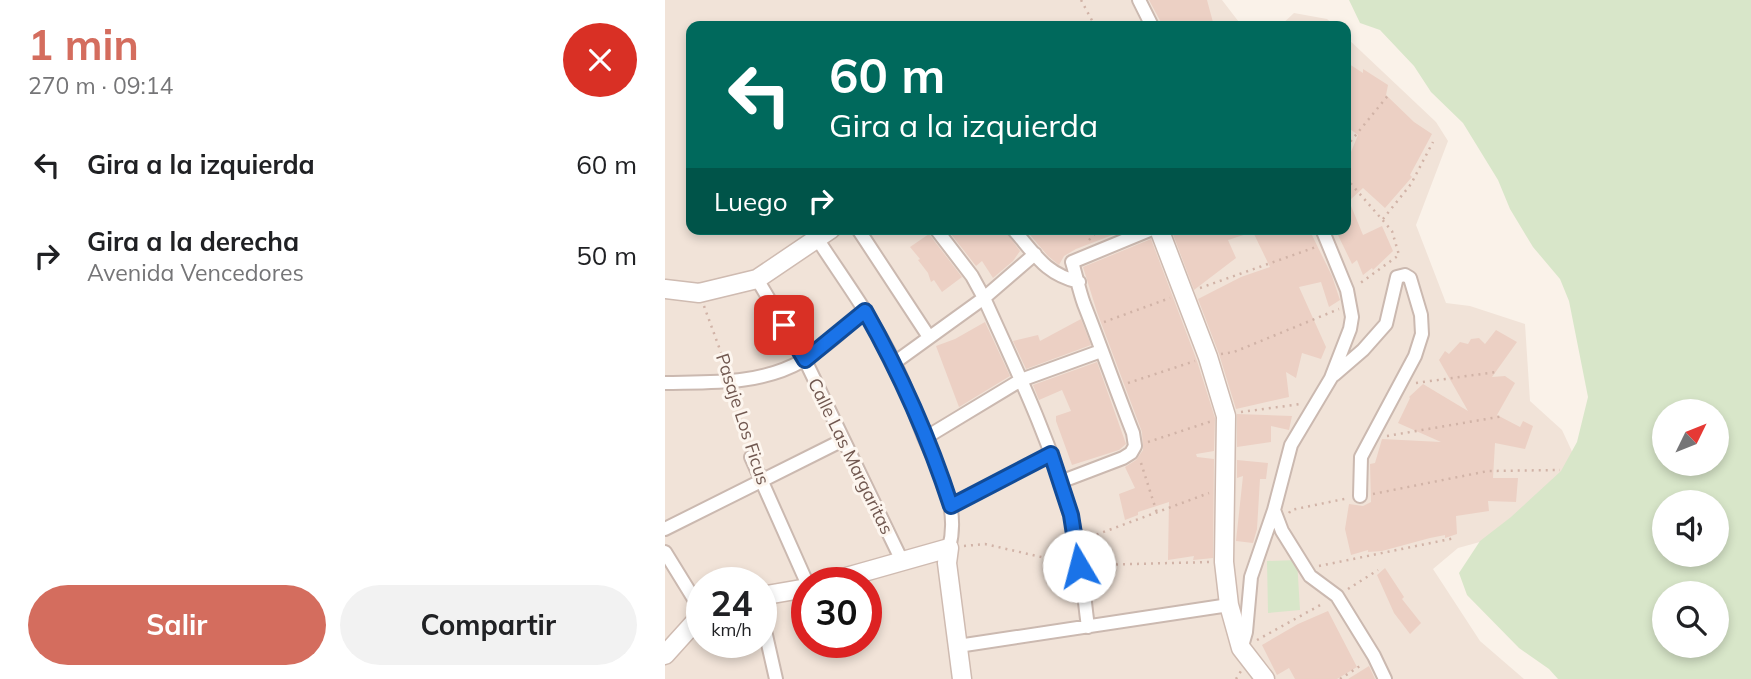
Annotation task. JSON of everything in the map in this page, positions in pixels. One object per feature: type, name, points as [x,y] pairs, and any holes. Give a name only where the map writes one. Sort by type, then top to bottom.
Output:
[{"type":"street","points":[[1139,0],[1150,21]]},
{"type":"street","points":[[665,289],[699,293],[757,279],[823,235]]},
{"type":"street","points":[[826,235],[894,363],[938,465],[951,506],[954,530],[947,563],[962,679]]},
{"type":"street","points":[[862,235],[929,337]]},
{"type":"street","points":[[941,235],[972,276],[984,298],[1051,454],[1077,542],[1088,627]]},
{"type":"street","points":[[1018,235],[1060,277],[1079,282]]},
{"type":"street","points":[[1060,482],[1123,458],[1131,453],[1135,446],[1133,433],[1101,351],[1094,325],[1083,302],[1072,261],[1137,235]]},
{"type":"street","points":[[1161,235],[1208,357],[1226,416],[1224,562],[1229,605],[1245,654],[1265,679]]},
{"type":"street","points":[[1245,654],[1251,577],[1274,510],[1291,445],[1331,378],[1350,329],[1352,317],[1347,290],[1325,235]]},
{"type":"street","points":[[894,363],[984,298],[1035,254]]},
{"type":"street","points":[[1331,378],[1363,350],[1386,324],[1397,276],[1405,275],[1410,278],[1421,315],[1422,334],[1415,356],[1361,457],[1360,496]]},
{"type":"street","name":"Calle Las Margaritas","points":[[757,279],[805,360],[902,561]]},
{"type":"street","points":[[665,383],[732,382],[786,370],[805,360],[865,311]]},
{"type":"street","points":[[925,438],[1021,380],[1101,351]]},
{"type":"street","points":[[665,529],[843,440]]},
{"type":"street","points":[[951,506],[1051,454]]},
{"type":"street","name":"Pasaje Los Ficus","points":[[751,457],[799,567]]},
{"type":"street","points":[[1274,510],[1282,531],[1310,576],[1337,596],[1385,679]]},
{"type":"street","points":[[881,567],[949,548]]},
{"type":"street","points":[[665,552],[686,587]]},
{"type":"street","points":[[958,646],[1229,605]]},
{"type":"street","points":[[665,655],[686,631]]},
{"type":"street","points":[[771,658],[776,679]]},
{"type":"path","points":[[1081,0],[1092,21]]},
{"type":"path","points":[[1351,141],[1390,93]]},
{"type":"path","points":[[1382,221],[1411,184],[1433,142]]},
{"type":"path","points":[[1347,290],[1370,278],[1399,255],[1392,231],[1351,184]]},
{"type":"path","points":[[1094,325],[1329,243]]},
{"type":"path","name":"Pasaje Los Ficus","points":[[699,293],[732,382],[751,457]]},
{"type":"path","points":[[1115,387],[1208,357],[1234,352],[1349,305]]},
{"type":"path","points":[[1413,383],[1496,372]]},
{"type":"path","points":[[1382,437],[1504,416]]},
{"type":"path","points":[[1135,446],[1157,513]]},
{"type":"path","points":[[1282,531],[1291,510],[1487,471],[1560,470]]},
{"type":"path","points":[[1077,542],[1226,486]]},
{"type":"path","points":[[1310,576],[1315,562],[1320,567],[1455,538]]},
{"type":"path","points":[[1245,654],[1378,570]]},
{"type":"path","points":[[1340,679],[1374,656]]},
{"type":"shaded area","points":[[665,0],[1222,0],[1238,21],[686,21],[686,235],[1351,235],[1351,42],[1436,122],[1448,141],[1416,225],[1446,303],[1470,306],[1525,324],[1530,401],[1562,430],[1582,473],[1541,525],[1458,548],[1433,569],[1480,641],[1524,679],[665,679]]},
{"type":"shaded area","points":[[1294,13],[1329,21],[1285,21]]},
{"type":"green space","points":[[1349,0],[1751,0],[1751,679],[1558,679],[1549,669],[1519,648],[1467,595],[1459,573],[1480,541],[1511,517],[1561,471],[1577,442],[1588,397],[1569,301],[1560,279],[1533,247],[1510,209],[1498,180],[1463,123],[1431,92],[1414,66],[1380,30],[1360,23]]},
{"type":"green space","points":[[1297,560],[1300,610],[1268,613],[1267,561]]},
{"type":"building","points":[[1149,0],[1207,0],[1213,21],[1160,21]]},
{"type":"building","points":[[1351,65],[1363,73],[1363,69],[1388,85],[1386,95],[1414,122],[1432,134],[1410,175],[1412,177],[1385,208],[1363,188],[1351,199],[1351,152],[1358,135],[1351,130]]},
{"type":"building","points":[[1351,206],[1363,235],[1382,226],[1393,251],[1373,270],[1372,268],[1363,275],[1357,260],[1352,264],[1338,235],[1351,235]]},
{"type":"building","points":[[930,235],[962,277],[942,292],[934,280],[931,282],[918,260],[920,259],[910,247]]},
{"type":"building","points":[[952,235],[1008,235],[1020,251],[1013,261],[993,278],[982,261],[976,266]]},
{"type":"building","points":[[1030,235],[1112,235],[1076,249],[1064,256],[1059,265]]},
{"type":"building","points":[[1173,235],[1244,235],[1228,240],[1236,258],[1194,290]]},
{"type":"building","points":[[1254,235],[1312,235],[1332,276],[1340,300],[1329,307],[1321,282],[1299,287],[1326,347],[1321,359],[1302,353],[1296,378],[1286,372],[1289,397],[1236,409],[1198,299],[1241,277],[1270,267]]},
{"type":"building","points":[[1151,239],[1197,361],[1215,418],[1214,451],[1196,454],[1197,457],[1214,459],[1213,558],[1193,560],[1194,556],[1168,560],[1169,502],[1138,512],[1138,515],[1125,520],[1119,494],[1135,488],[1125,467],[1136,460],[1143,450],[1142,432],[1083,267]]},
{"type":"building","points":[[1081,319],[1091,345],[1026,369],[1013,341],[1038,335],[1040,341]]},
{"type":"building","points":[[985,322],[1010,376],[959,407],[936,346]]},
{"type":"building","points":[[1496,330],[1517,342],[1492,377],[1505,376],[1515,383],[1497,415],[1520,427],[1523,421],[1533,426],[1525,449],[1495,443],[1493,478],[1518,478],[1516,502],[1488,501],[1489,511],[1456,516],[1457,534],[1445,538],[1445,535],[1382,551],[1368,550],[1351,555],[1345,529],[1349,504],[1363,506],[1371,502],[1370,464],[1375,463],[1382,439],[1441,442],[1398,423],[1409,397],[1423,384],[1468,411],[1439,360],[1445,351],[1449,354],[1460,342],[1468,344],[1471,339],[1479,338],[1485,344]]},
{"type":"building","points":[[1097,362],[1126,444],[1119,450],[1072,465],[1056,421],[1056,416],[1071,411],[1062,390],[1039,400],[1033,385]]},
{"type":"building","points":[[1237,414],[1292,416],[1289,430],[1271,426],[1271,442],[1237,447]]},
{"type":"building","points":[[1237,460],[1268,463],[1266,479],[1260,479],[1257,529],[1253,543],[1236,541],[1243,476],[1237,478]]},
{"type":"building","points":[[1385,568],[1404,597],[1402,599],[1421,623],[1410,634],[1394,613],[1377,575]]},
{"type":"building","points":[[1328,611],[1357,667],[1337,679],[1295,679],[1289,668],[1277,675],[1262,645],[1298,624]]},
{"type":"building","points":[[1369,666],[1375,679],[1348,679]]},
{"type":"route","points":[[784,325],[805,360],[865,311],[894,363],[938,465],[951,506],[1051,454],[1071,515],[1079,566]]}]
